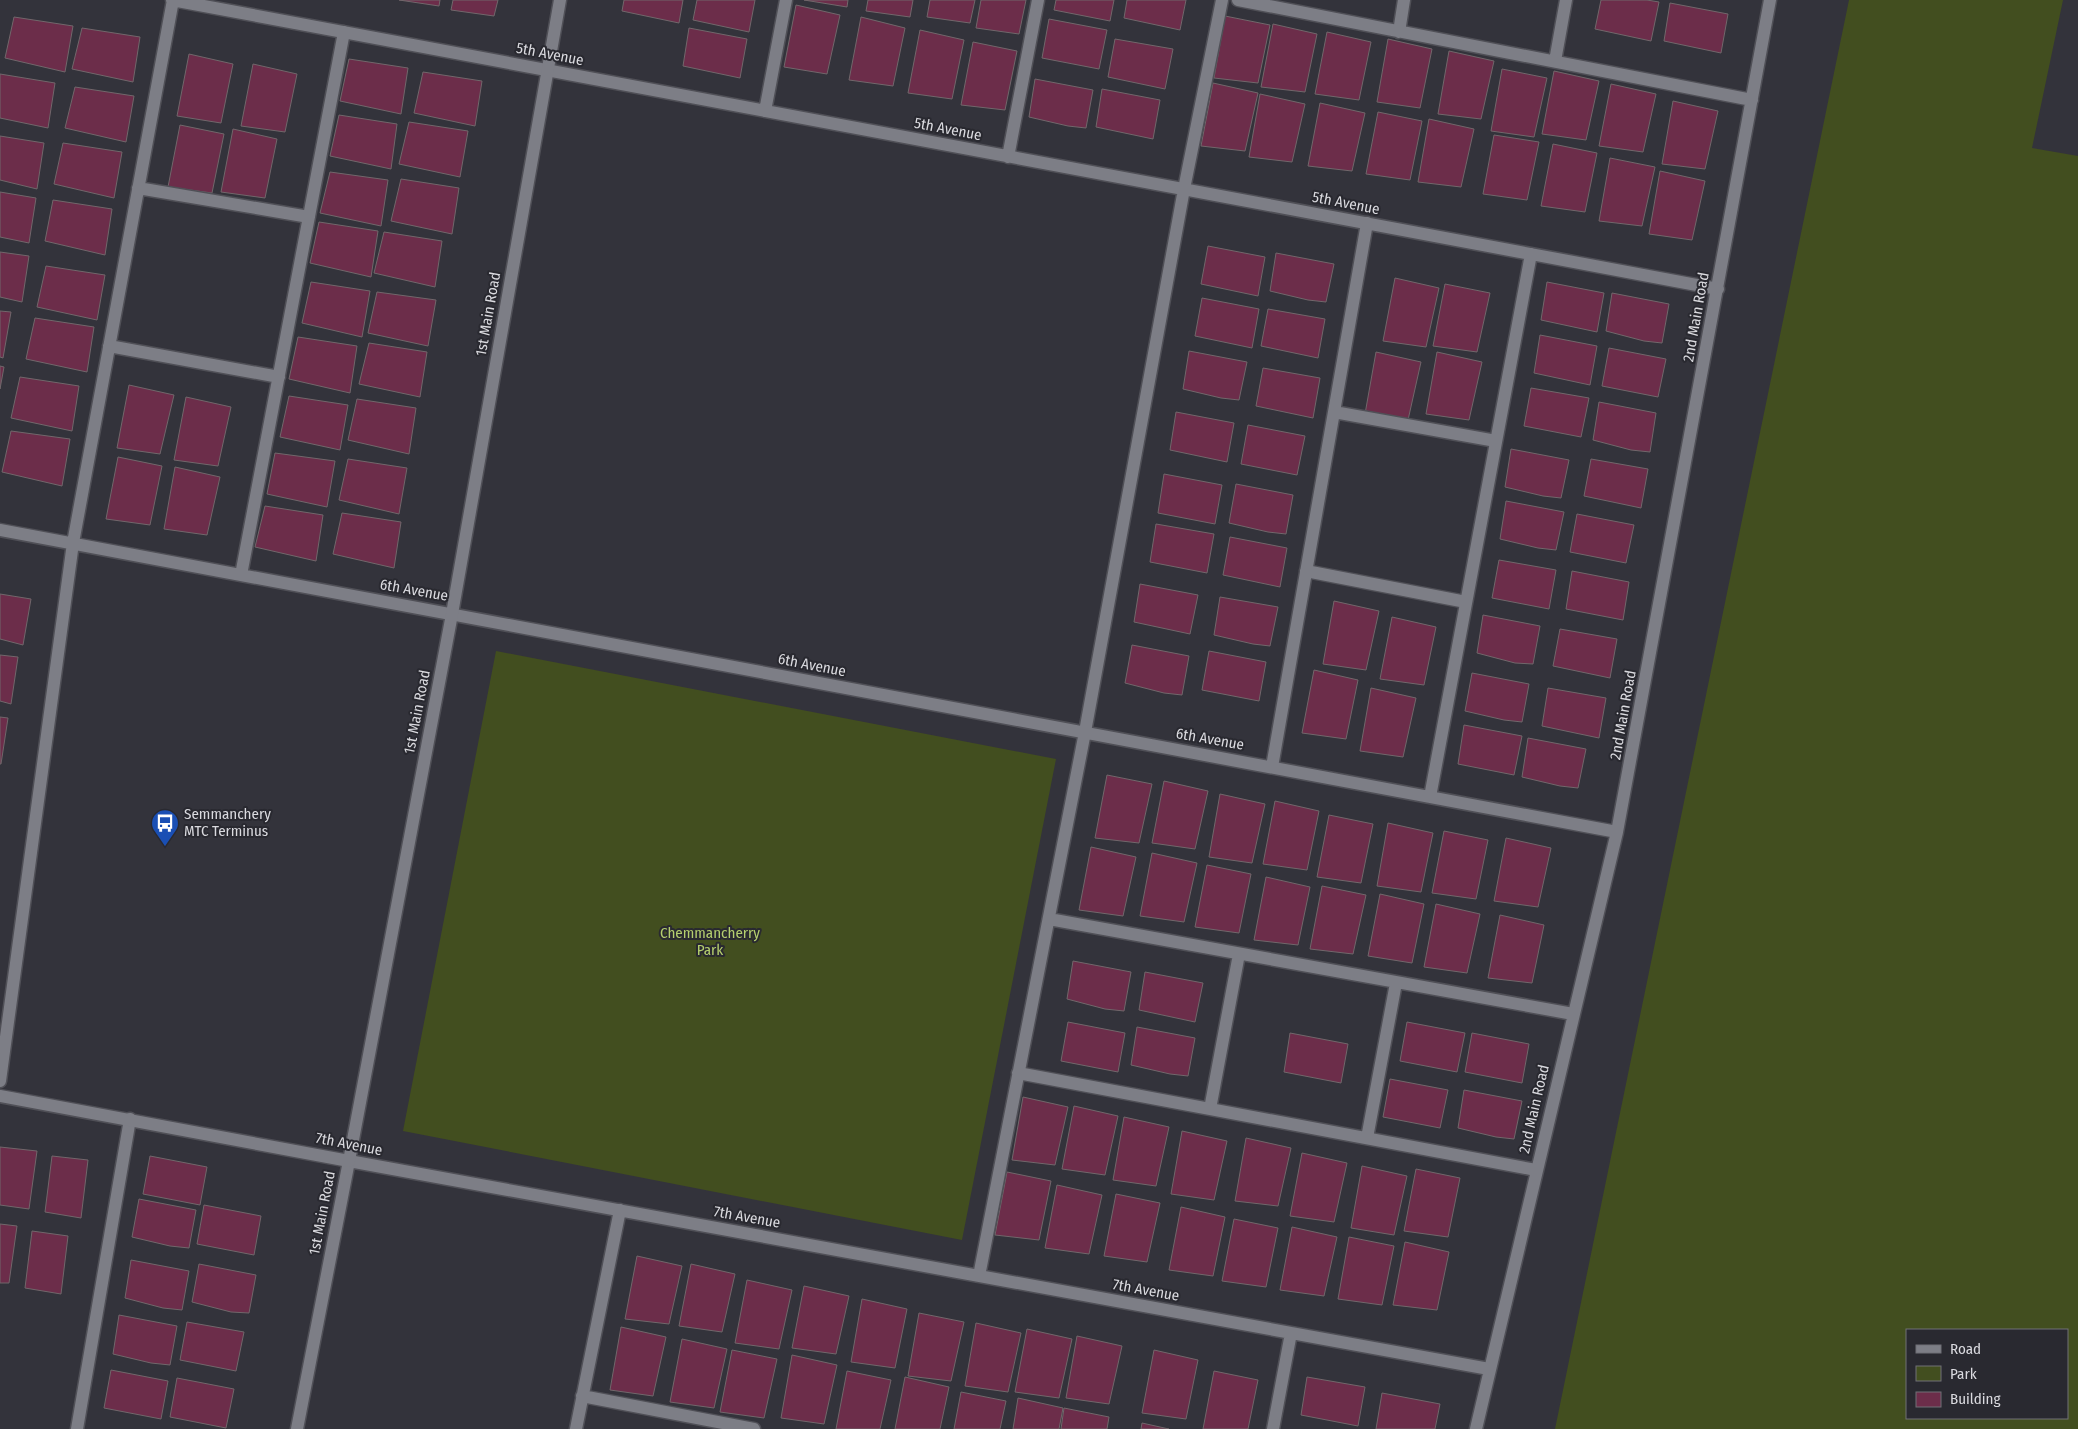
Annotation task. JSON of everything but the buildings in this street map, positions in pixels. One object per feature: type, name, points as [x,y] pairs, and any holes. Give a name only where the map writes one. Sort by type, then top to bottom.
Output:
[{"type":"street","name":"5th Avenue","points":[[173,0],[1718,289]]},
{"type":"street","points":[[0,1081],[74,543],[173,0]]},
{"type":"street","name":"1st Main Road","points":[[297,1429],[452,614],[560,0]]},
{"type":"street","points":[[765,111],[786,0]]},
{"type":"street","points":[[1008,157],[1038,0]]},
{"type":"street","points":[[979,1276],[1085,732],[1184,189],[1222,0]]},
{"type":"street","points":[[1238,0],[1752,100]]},
{"type":"street","points":[[1398,32],[1404,0]]},
{"type":"street","points":[[1554,61],[1566,0]]},
{"type":"street","name":"2nd Main Road","points":[[1476,1429],[1573,1014],[1618,832],[1770,0]]},
{"type":"street","points":[[241,575],[344,32]]},
{"type":"street","points":[[138,188],[309,217]]},
{"type":"street","points":[[1272,767],[1367,223]]},
{"type":"street","points":[[1430,797],[1531,254]]},
{"type":"street","points":[[109,346],[279,376]]},
{"type":"street","points":[[1334,412],[1496,441]]},
{"type":"street","name":"6th Avenue","points":[[0,530],[1618,832]]},
{"type":"street","points":[[1306,571],[1466,602]]},
{"type":"street","points":[[1049,919],[1573,1014]]},
{"type":"street","points":[[1210,1109],[1239,954]]},
{"type":"street","points":[[1367,1138],[1396,983]]},
{"type":"street","points":[[1018,1073],[1536,1170]]},
{"type":"street","name":"7th Avenue","points":[[0,1096],[1489,1369]]},
{"type":"street","points":[[77,1429],[130,1119]]},
{"type":"street","points":[[576,1429],[620,1210]]},
{"type":"street","points":[[1273,1429],[1291,1333]]},
{"type":"street","points":[[582,1396],[754,1429]]},
{"type":"green space","points":[[1849,0],[2063,0],[2032,148],[2078,156],[2078,1429],[1555,1429]]},
{"type":"green space","name":"Chemmancherry Park","points":[[496,651],[1056,759],[962,1240],[403,1131]]},
{"type":"place","name":"Semmanchery MTC Terminus","points":[[165,847]]}]
